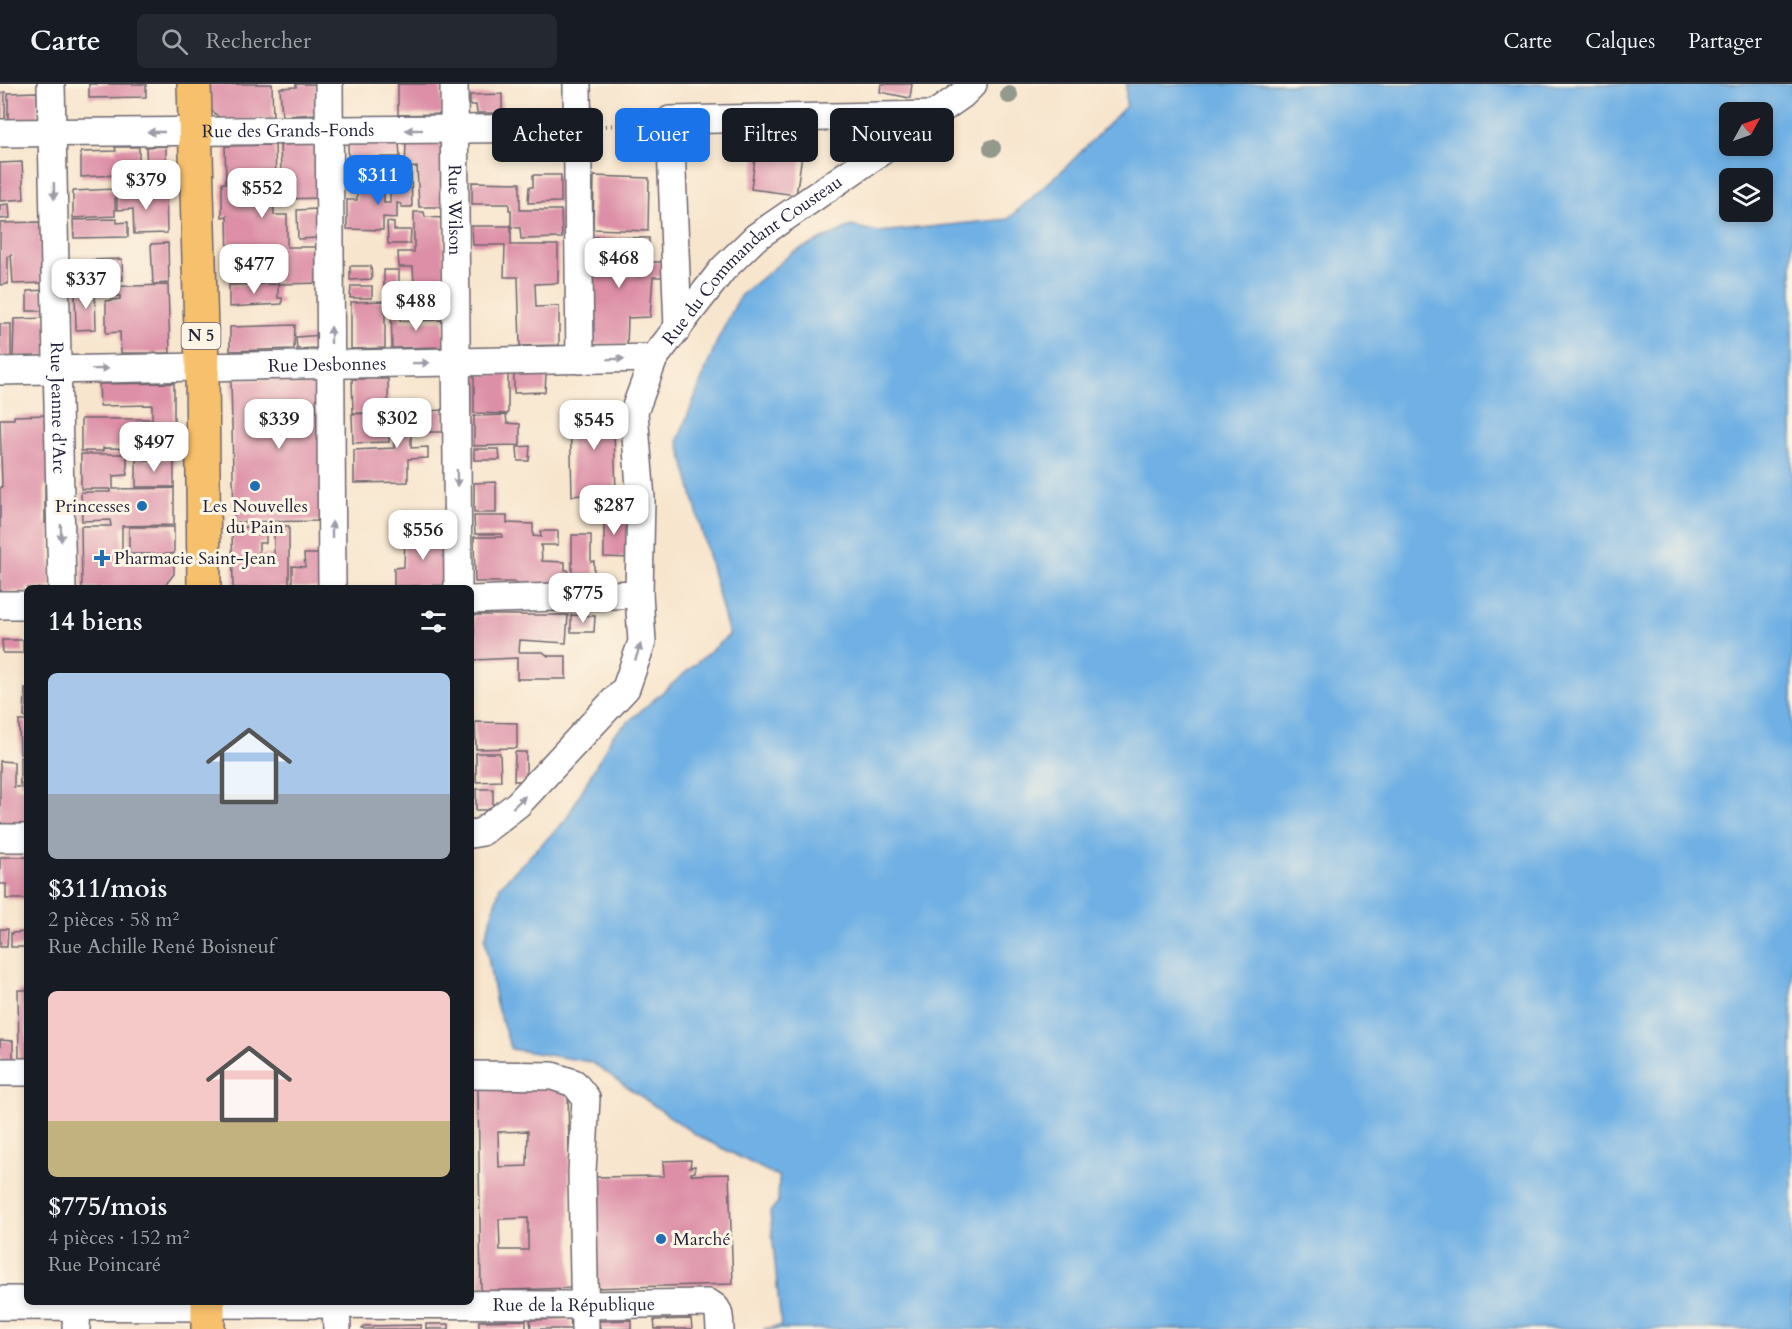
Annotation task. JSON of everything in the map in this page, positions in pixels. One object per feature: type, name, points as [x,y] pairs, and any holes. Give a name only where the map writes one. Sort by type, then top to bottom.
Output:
[{"type":"main road","name":"N 5","points":[[194,84],[202,367],[204,585]]},
{"type":"street","name":"Rue Jeanne d'Arc","points":[[51,84],[62,585]]},
{"type":"street","points":[[329,84],[332,585]]},
{"type":"street","name":"Rue Wilson","points":[[454,84],[458,585]]},
{"type":"street","points":[[577,84],[577,108]]},
{"type":"street","name":"Rue du Commandant Cousteau","points":[[943,108],[973,84]]},
{"type":"street","points":[[710,119],[830,117]]},
{"type":"street","name":"Rue des Grands-Fonds","points":[[0,133],[492,129]]},
{"type":"street","points":[[577,162],[580,360]]},
{"type":"street","points":[[672,162],[678,328]]},
{"type":"street","name":"Rue du Commandant Cousteau","points":[[474,833],[482,832],[518,804],[626,688],[642,642],[639,594],[641,499],[634,412],[654,358],[723,269],[756,237],[865,162]]},
{"type":"street","name":"Rue Desbonnes","points":[[0,371],[654,358]]},
{"type":"street","points":[[474,600],[639,594]]},
{"type":"street","points":[[0,605],[24,605]]},
{"type":"street","points":[[0,838],[24,838]]},
{"type":"street","points":[[0,1072],[24,1072]]},
{"type":"street","points":[[474,1075],[552,1076],[574,1083],[586,1098],[582,1172],[585,1317]]},
{"type":"street","name":"Rue de la République","points":[[0,1302],[77,1312],[466,1312],[585,1317],[708,1303],[718,1317]]},
{"type":"water","points":[[1126,84],[1792,84],[1792,1329],[763,1329],[781,1326],[770,1212],[778,1202],[779,1177],[698,1136],[591,1062],[511,1049],[496,1004],[485,939],[500,886],[565,821],[613,735],[729,635],[678,440],[717,341],[740,296],[792,253],[851,226],[879,232],[1008,219],[1067,166],[1126,106]]},
{"type":"building","points":[[89,84],[146,84],[146,97],[89,98]]},
{"type":"building","points":[[208,84],[272,84],[273,120],[223,120],[208,108]]},
{"type":"building","points":[[296,84],[316,84],[317,114],[282,116],[280,88],[296,87]]},
{"type":"building","points":[[398,84],[441,84],[442,114],[398,115]]},
{"type":"building","points":[[881,84],[912,84],[910,98],[880,92]]},
{"type":"building","points":[[5,92],[5,121],[0,122],[0,93]]},
{"type":"building","points":[[37,92],[38,121],[8,121],[8,93]]},
{"type":"building","points":[[502,94],[502,108],[492,108],[492,113],[477,113],[476,105],[470,105],[470,95]]},
{"type":"building","points":[[399,142],[400,157],[371,157],[371,167],[362,167],[362,179],[349,180],[348,143]]},
{"type":"building","points":[[442,142],[443,207],[419,207],[417,167],[405,168],[406,143]]},
{"type":"building","points":[[321,143],[322,198],[282,199],[280,145]]},
{"type":"building","points":[[275,145],[274,215],[287,215],[287,247],[323,247],[324,283],[278,284],[278,264],[228,265],[227,216],[222,217],[222,183],[226,183],[225,146]]},
{"type":"building","points":[[166,146],[166,170],[147,171],[146,147]]},
{"type":"building","points":[[115,147],[139,147],[139,161],[120,161],[119,167],[116,168],[116,175],[81,177],[81,152],[116,151]]},
{"type":"building","points":[[22,162],[24,199],[0,201],[0,163]]},
{"type":"building","points":[[755,162],[801,162],[796,195],[751,189]]},
{"type":"building","points":[[400,173],[411,173],[412,207],[401,207],[401,204],[397,203],[397,218],[383,217],[383,230],[347,229],[347,200],[357,200],[357,191],[384,192],[384,203],[390,203],[390,193],[400,193]]},
{"type":"building","points":[[533,175],[561,175],[561,202],[528,203],[529,187],[533,187]]},
{"type":"building","points":[[594,176],[649,178],[648,231],[593,229]]},
{"type":"building","points":[[472,182],[520,183],[520,210],[561,210],[562,238],[521,239],[520,228],[511,227],[511,245],[558,245],[558,283],[535,284],[536,307],[559,306],[559,345],[520,346],[518,277],[504,277],[505,245],[473,245],[472,226],[511,226],[511,210],[509,210],[509,204],[472,204]]},
{"type":"building","points":[[115,189],[115,216],[73,218],[73,191]]},
{"type":"building","points":[[166,192],[167,233],[134,234],[133,209],[117,210],[117,194]]},
{"type":"building","points":[[9,204],[10,218],[0,219],[0,205]]},
{"type":"building","points":[[317,209],[318,238],[298,239],[297,210]]},
{"type":"building","points":[[414,212],[424,212],[425,217],[443,218],[444,283],[414,283],[413,267],[399,267],[398,252],[414,252]]},
{"type":"building","points":[[117,219],[117,223],[128,222],[128,237],[74,238],[73,220]]},
{"type":"building","points":[[40,222],[45,283],[13,284],[11,255],[8,256],[8,284],[0,285],[0,223]]},
{"type":"building","points":[[387,222],[394,223],[394,230],[411,230],[410,244],[388,244]]},
{"type":"building","points":[[591,237],[649,238],[649,255],[623,254],[621,276],[638,276],[639,262],[662,262],[662,277],[653,277],[650,317],[628,318],[627,345],[590,345]]},
{"type":"building","points":[[168,243],[169,283],[153,284],[151,244]]},
{"type":"building","points":[[122,259],[123,280],[92,281],[92,260]]},
{"type":"building","points":[[350,266],[371,266],[372,279],[350,280]]},
{"type":"building","points":[[229,269],[260,269],[260,281],[229,282]]},
{"type":"building","points":[[384,270],[399,270],[399,286],[384,286]]},
{"type":"building","points":[[278,284],[278,298],[282,298],[282,304],[229,307],[229,285]]},
{"type":"building","points":[[168,285],[170,353],[121,353],[120,332],[106,333],[106,301],[120,299],[120,296],[98,296],[98,287]]},
{"type":"building","points":[[351,286],[372,286],[372,298],[350,298]]},
{"type":"building","points":[[46,290],[46,311],[27,311],[27,291]]},
{"type":"building","points":[[95,290],[96,329],[76,330],[75,291]]},
{"type":"building","points":[[385,301],[385,348],[351,349],[351,302]]},
{"type":"building","points":[[400,301],[400,321],[444,320],[445,347],[392,348],[391,302]]},
{"type":"building","points":[[47,318],[47,356],[13,357],[14,319]]},
{"type":"building","points":[[0,324],[11,324],[11,357],[0,357]]},
{"type":"building","points":[[295,325],[294,349],[230,351],[230,327]]},
{"type":"building","points":[[323,335],[317,348],[297,349],[296,337]]},
{"type":"building","points":[[508,374],[508,414],[474,413],[474,375]]},
{"type":"building","points":[[514,374],[546,374],[545,392],[514,393]]},
{"type":"building","points":[[324,378],[326,521],[234,522],[231,380]]},
{"type":"building","points":[[352,379],[388,379],[389,442],[353,443],[352,414],[371,413],[353,413]]},
{"type":"building","points":[[174,383],[174,449],[103,448],[103,451],[81,451],[81,419],[152,419],[152,405],[100,406],[99,384]]},
{"type":"building","points":[[619,409],[620,431],[614,431],[616,492],[572,496],[570,411]]},
{"type":"building","points":[[444,410],[445,432],[411,432],[411,448],[428,447],[428,458],[408,459],[408,482],[354,483],[354,450],[394,448],[394,413]]},
{"type":"building","points":[[48,415],[49,485],[45,485],[45,523],[50,523],[51,585],[24,585],[24,592],[0,592],[0,489],[2,486],[0,419],[14,419],[14,416]]},
{"type":"building","points":[[506,415],[507,423],[520,424],[520,445],[474,446],[474,416]]},
{"type":"building","points":[[530,446],[529,461],[518,461],[517,447]]},
{"type":"building","points":[[474,449],[499,449],[500,460],[474,460]]},
{"type":"building","points":[[81,454],[127,454],[127,475],[113,476],[113,489],[174,488],[174,525],[122,526],[122,558],[174,557],[174,574],[165,585],[82,585],[81,526],[111,526],[110,520],[82,521],[81,492],[110,492],[110,489],[81,489]]},
{"type":"building","points":[[136,454],[145,454],[145,460],[174,459],[174,487],[136,487]]},
{"type":"building","points":[[496,482],[496,513],[474,513],[474,483]]},
{"type":"building","points":[[590,510],[606,510],[606,523],[630,522],[630,558],[604,557],[604,522],[590,522]]},
{"type":"building","points":[[474,516],[507,516],[507,523],[533,524],[533,536],[541,537],[540,531],[558,531],[558,545],[541,545],[542,561],[565,562],[565,570],[568,570],[568,586],[516,586],[516,582],[475,582],[474,537],[502,537],[502,534],[475,534]]},
{"type":"building","points":[[274,526],[289,526],[289,585],[233,585],[232,527],[266,527],[266,543],[259,543],[259,555],[274,555]]},
{"type":"building","points":[[129,527],[174,527],[174,554],[129,554]]},
{"type":"building","points":[[445,533],[445,585],[394,585],[394,568],[404,567],[405,535]]},
{"type":"building","points":[[572,535],[591,535],[594,586],[572,586]]},
{"type":"building","points":[[304,554],[325,554],[325,585],[292,585],[292,566],[305,567]]},
{"type":"building","points":[[474,615],[568,615],[566,643],[520,640],[519,652],[543,652],[548,656],[566,656],[566,679],[517,679],[517,658],[474,660]]},
{"type":"building","points":[[571,615],[595,616],[594,632],[571,632]]},
{"type":"building","points":[[2,640],[23,640],[23,653],[3,653]]},
{"type":"building","points":[[19,721],[24,721],[24,755],[20,754]]},
{"type":"building","points":[[475,722],[517,723],[517,748],[476,749]]},
{"type":"building","points":[[515,752],[526,752],[526,781],[514,781]]},
{"type":"building","points":[[476,753],[500,753],[501,781],[476,782]]},
{"type":"building","points":[[20,757],[24,757],[24,784],[20,784]]},
{"type":"building","points":[[0,761],[14,762],[14,787],[24,787],[24,827],[3,827],[0,823]]},
{"type":"building","points":[[476,789],[493,789],[493,810],[476,810]]},
{"type":"building","points":[[0,857],[24,857],[24,899],[6,899],[6,884],[0,884]]},
{"type":"building","points":[[0,929],[8,929],[7,947],[0,947]]},
{"type":"building","points":[[24,932],[24,947],[11,947],[11,933]]},
{"type":"building","points":[[18,990],[24,990],[24,1061],[19,1061]]},
{"type":"building","points":[[0,1040],[13,1041],[13,1061],[0,1061]]},
{"type":"building","points":[[568,1087],[571,1288],[481,1291],[478,1088]],"holes":[[[528,1131],[527,1166],[499,1167],[498,1132]],[[528,1218],[528,1250],[500,1250],[499,1219]]]},
{"type":"building","name":"Marché","points":[[691,1160],[690,1167],[695,1166],[695,1172],[691,1175],[729,1174],[733,1284],[596,1288],[594,1177],[664,1176],[663,1161]]},
{"type":"building","points":[[571,1319],[571,1329],[531,1329],[530,1320]]},
{"type":"building","points":[[691,1319],[692,1329],[655,1329],[654,1320]]},
{"type":"building","points":[[526,1320],[526,1329],[479,1329],[479,1321]]},
{"type":"building","points":[[631,1320],[631,1329],[600,1329],[599,1321]]},
{"type":"building","points":[[426,1324],[449,1324],[449,1329],[426,1329]]},
{"type":"building","points":[[421,1325],[421,1329],[362,1329],[364,1326]]},
{"type":"place","name":"Les Nouvelles du Pain","points":[[255,486]]},
{"type":"place","name":"Princesses","points":[[142,506]]},
{"type":"place","name":"Pharmacie Saint-Jean","points":[[102,558]]},
{"type":"place","name":"Marché","points":[[661,1239]]}]
